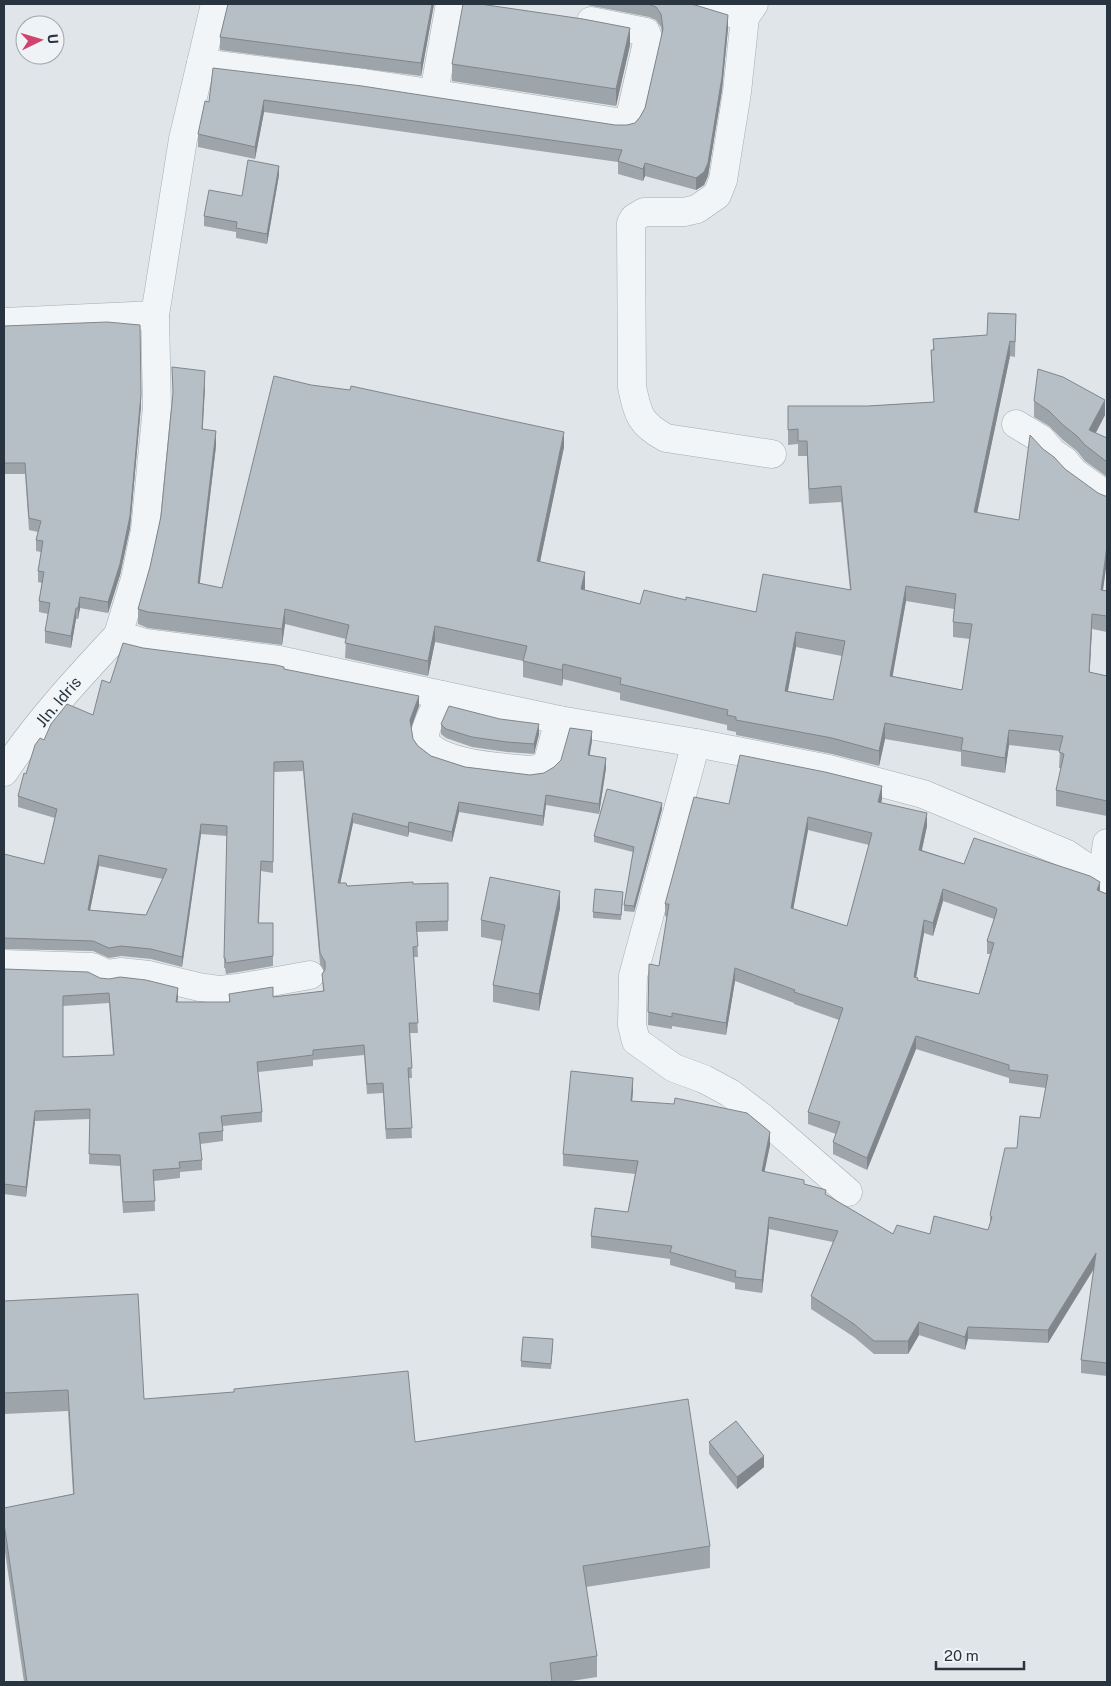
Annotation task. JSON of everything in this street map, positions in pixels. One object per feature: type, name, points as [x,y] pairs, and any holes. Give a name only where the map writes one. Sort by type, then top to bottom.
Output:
[{"type":"street","points":[[215,4],[183,138],[155,315],[157,407],[145,530],[135,579],[118,635],[145,643],[279,660],[559,720],[696,743],[829,770],[923,794],[1068,854],[1105,879]]},
{"type":"street","points":[[434,93],[450,4]]},
{"type":"street","points":[[702,4],[749,10],[723,180],[717,195],[697,209],[684,212],[644,212],[638,215],[631,223],[632,387],[636,408],[643,422],[666,438],[772,454]]},
{"type":"street","points":[[201,63],[434,93],[617,122],[628,122],[648,38],[646,32],[566,18]]},
{"type":"street","points":[[4,322],[155,315]]},
{"type":"street","points":[[1016,424],[1041,439],[1074,472],[1107,496]]},
{"type":"street","name":"Jln. Idris","points":[[4,772],[24,741],[74,682],[118,635]]},
{"type":"street","points":[[442,695],[428,724],[425,735],[426,742],[435,752],[464,762],[531,770],[539,769],[545,766],[548,761],[559,720]]},
{"type":"street","points":[[696,743],[633,976],[632,1025],[636,1041],[674,1068],[704,1079],[730,1093],[764,1118],[848,1192]]},
{"type":"street","points":[[1105,879],[1107,843]]},
{"type":"street","points":[[4,964],[92,967],[107,974],[120,972],[149,975],[220,990],[310,975]]},
{"type":"building","points":[[228,4],[432,4],[421,63],[220,37]]},
{"type":"building","points":[[463,4],[480,4],[630,28],[616,89],[452,64]]},
{"type":"building","points":[[648,4],[688,4],[728,15],[722,77],[708,163],[704,172],[696,178],[645,163],[643,169],[618,161],[622,150],[264,100],[255,147],[198,134],[205,101],[209,102],[213,68],[362,86],[615,125],[635,123],[645,108],[663,29],[661,14],[656,7]]},
{"type":"building","points":[[248,160],[279,166],[267,234],[236,228],[237,222],[204,216],[209,190],[242,196]]},
{"type":"building","points":[[988,313],[1016,314],[1015,342],[1010,341],[974,512],[1019,520],[1030,435],[1065,469],[1098,493],[1107,496],[1107,546],[1101,590],[1107,591],[1107,616],[1092,614],[1089,672],[1107,676],[1107,801],[1056,790],[1064,754],[1059,752],[1063,736],[1009,730],[1005,758],[961,750],[963,738],[885,723],[879,751],[832,738],[736,720],[736,717],[727,715],[728,710],[620,684],[621,678],[563,664],[562,670],[523,661],[527,646],[435,626],[428,661],[345,643],[349,625],[285,609],[282,629],[148,612],[138,609],[150,567],[161,516],[173,393],[172,367],[205,371],[202,429],[216,431],[198,583],[222,588],[274,376],[311,385],[350,390],[351,386],[564,432],[537,561],[585,572],[581,589],[640,604],[644,590],[686,600],[686,597],[756,612],[763,574],[851,590],[841,486],[809,489],[807,441],[798,441],[798,429],[788,430],[788,406],[868,406],[934,402],[931,350],[934,350],[933,339],[987,335]],"holes":[[[906,586],[956,594],[953,622],[972,624],[962,690],[890,676]],[[796,632],[845,641],[833,700],[785,691]]]},
{"type":"building","points":[[107,322],[140,325],[141,395],[130,516],[120,564],[108,602],[80,597],[71,636],[45,631],[50,603],[39,601],[44,572],[38,571],[43,541],[36,540],[41,521],[29,518],[25,463],[4,463],[4,326]]},
{"type":"building","points":[[1038,369],[1063,377],[1105,400],[1089,430],[1107,438],[1107,462],[1085,445],[1049,411],[1034,401]]},
{"type":"building","points":[[123,643],[143,648],[276,665],[284,667],[284,669],[419,696],[410,720],[413,739],[418,746],[431,756],[465,767],[530,775],[544,773],[561,760],[570,728],[592,731],[588,755],[606,758],[599,804],[546,795],[543,816],[459,802],[452,832],[409,822],[408,827],[353,813],[338,883],[346,883],[347,886],[413,882],[413,884],[448,883],[448,921],[416,922],[418,946],[413,947],[418,1023],[409,1023],[412,1068],[408,1068],[412,1128],[386,1129],[383,1083],[367,1084],[364,1045],[313,1050],[313,1055],[257,1062],[262,1112],[221,1116],[223,1131],[199,1133],[202,1160],[179,1162],[180,1168],[153,1170],[155,1201],[123,1202],[120,1155],[89,1154],[90,1109],[35,1111],[26,1187],[4,1184],[4,969],[88,972],[100,978],[120,977],[146,980],[178,988],[176,1002],[230,1002],[229,994],[273,987],[273,997],[324,991],[322,974],[325,970],[325,962],[320,953],[303,761],[274,762],[273,862],[261,861],[258,923],[273,923],[273,956],[226,963],[224,958],[227,826],[201,824],[182,957],[151,949],[121,946],[109,948],[93,941],[4,938],[4,854],[44,864],[57,809],[18,796],[24,773],[26,774],[35,745],[40,738],[44,740],[51,724],[67,704],[93,715],[102,680],[110,683]],"holes":[[[99,855],[167,869],[146,915],[88,910]],[[109,993],[114,1055],[63,1057],[63,996]]]},
{"type":"building","points":[[449,706],[500,719],[539,724],[534,744],[472,737],[446,729],[441,724]]},
{"type":"building","points":[[740,755],[825,772],[882,786],[878,802],[927,813],[919,850],[964,864],[974,838],[1090,876],[1100,882],[1097,890],[1107,894],[1107,1363],[1081,1360],[1096,1253],[1048,1330],[968,1327],[965,1337],[919,1322],[908,1341],[874,1341],[854,1324],[811,1296],[838,1231],[769,1217],[762,1280],[735,1277],[736,1271],[670,1252],[672,1246],[591,1236],[595,1208],[628,1212],[638,1161],[563,1154],[571,1071],[633,1078],[631,1101],[674,1104],[675,1098],[747,1113],[770,1132],[762,1171],[804,1180],[804,1184],[826,1190],[825,1194],[893,1234],[897,1225],[930,1234],[934,1216],[988,1230],[1005,1148],[1017,1148],[1020,1116],[1040,1118],[1048,1075],[1009,1070],[1009,1065],[916,1036],[867,1158],[833,1142],[840,1122],[808,1112],[843,1008],[794,992],[795,990],[735,968],[726,1023],[672,1013],[672,1017],[648,1012],[649,964],[659,966],[669,904],[665,904],[694,797],[729,804]],"holes":[[[808,817],[872,833],[847,926],[791,908]],[[943,889],[996,908],[997,910],[987,941],[994,943],[979,994],[917,980],[918,978],[914,977],[924,920],[933,923]]]},
{"type":"building","points":[[607,789],[662,803],[634,906],[624,905],[634,847],[594,836]]},
{"type":"building","points":[[490,877],[560,891],[539,994],[493,985],[505,925],[481,920]]},
{"type":"building","points":[[595,889],[623,892],[621,915],[593,912]]},
{"type":"building","points":[[138,1294],[144,1399],[234,1392],[234,1389],[408,1371],[415,1442],[688,1399],[710,1546],[583,1566],[597,1656],[550,1663],[552,1682],[27,1682],[4,1523],[4,1508],[74,1494],[68,1390],[4,1393],[4,1301]]},
{"type":"building","points":[[523,1337],[553,1339],[551,1364],[521,1361]]},
{"type":"building","points":[[736,1421],[764,1456],[737,1477],[709,1442]]}]
